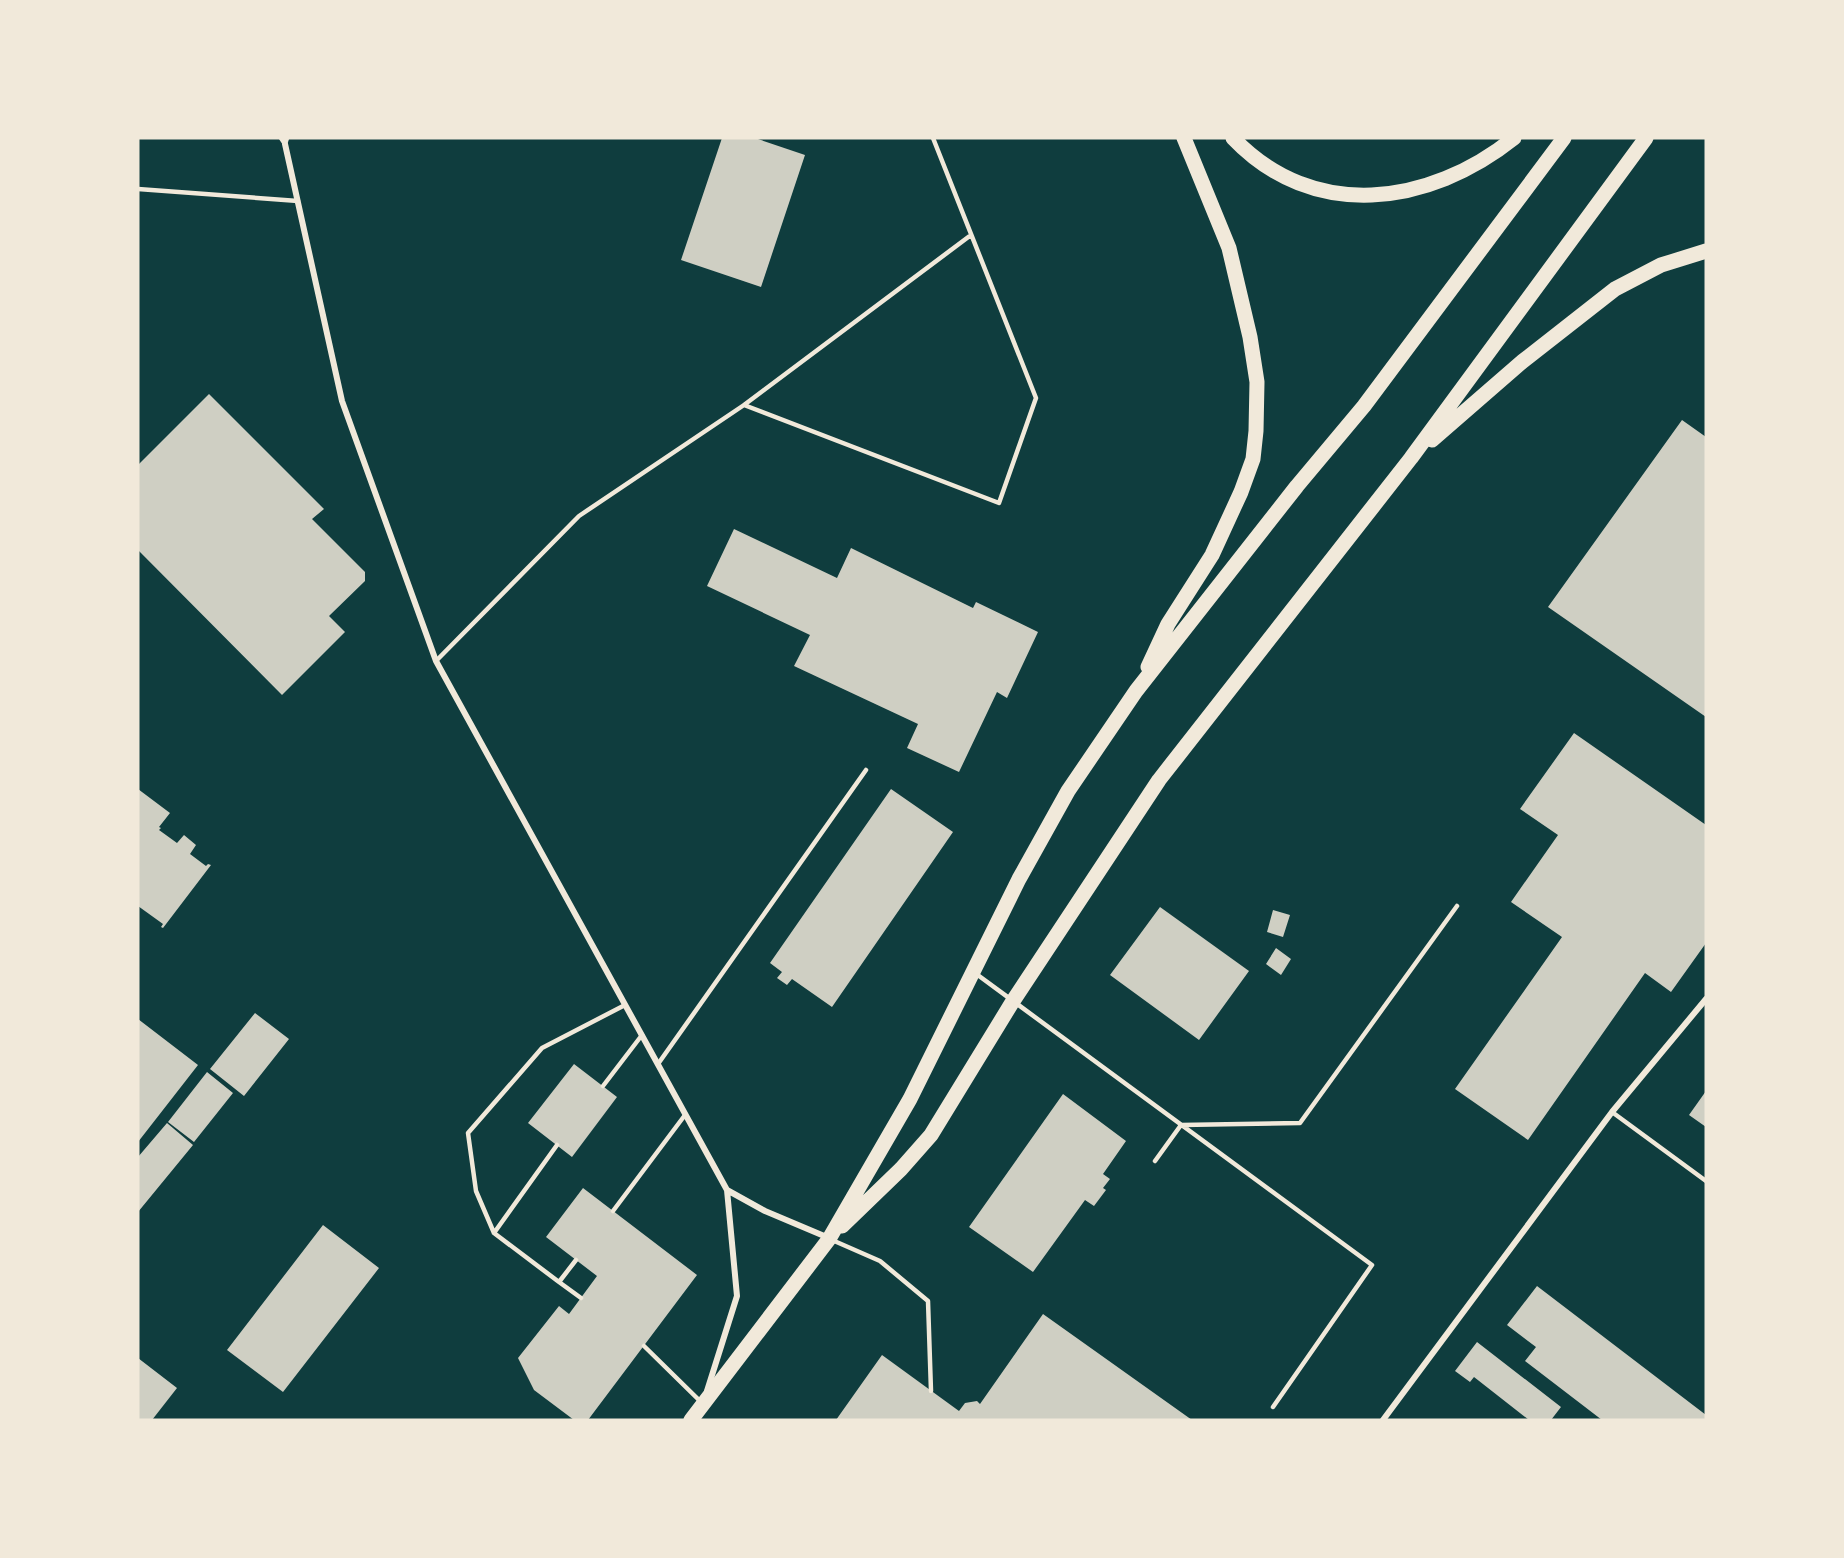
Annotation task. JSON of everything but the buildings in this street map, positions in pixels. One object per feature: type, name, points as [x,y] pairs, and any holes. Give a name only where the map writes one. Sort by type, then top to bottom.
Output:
[{"type":"main road","points":[[1136,691],[1168,624],[1212,555],[1241,492],[1253,459],[1256,431],[1257,381],[1250,337],[1229,248],[1184,138]]},
{"type":"main road","points":[[1233,138],[1286,179],[1310,188],[1340,195],[1351,195],[1404,191],[1440,181],[1491,156],[1514,138]]},
{"type":"main road","points":[[691,1420],[829,1239],[910,1099],[1019,879],[1068,791],[1136,691],[1297,486],[1364,406],[1564,138]]},
{"type":"main road","points":[[829,1239],[901,1169],[931,1135],[1013,1001],[1159,780],[1411,458],[1646,138]]},
{"type":"main road","points":[[1411,458],[1548,341],[1615,289],[1661,265],[1706,251]]},
{"type":"street","points":[[286,141],[342,400],[436,661],[727,1190],[737,1296],[703,1404]]},
{"type":"street","points":[[1383,1420],[1612,1112],[1706,999]]},
{"type":"street","points":[[727,1190],[765,1211],[829,1239]]},
{"type":"lane","points":[[281,138],[286,141]]},
{"type":"lane","points":[[744,405],[999,502],[1036,398],[933,138]]},
{"type":"lane","points":[[138,189],[298,201]]},
{"type":"lane","points":[[436,661],[579,516],[744,405],[972,235]]},
{"type":"lane","points":[[657,1064],[866,770]]},
{"type":"lane","points":[[1181,1125],[1300,1123],[1457,906]]},
{"type":"lane","points":[[973,972],[1372,1265],[1273,1407]]},
{"type":"lane","points":[[580,1298],[494,1233],[476,1191],[468,1133],[542,1048],[625,1005]]},
{"type":"lane","points":[[603,1086],[642,1035]]},
{"type":"lane","points":[[1612,1112],[1706,1181]]},
{"type":"lane","points":[[613,1211],[686,1115]]},
{"type":"lane","points":[[1155,1161],[1181,1125]]},
{"type":"lane","points":[[494,1233],[557,1145]]},
{"type":"lane","points":[[829,1239],[880,1261],[928,1301],[931,1390]]},
{"type":"lane","points":[[559,1282],[576,1260]]},
{"type":"lane","points":[[644,1346],[703,1404]]}]
